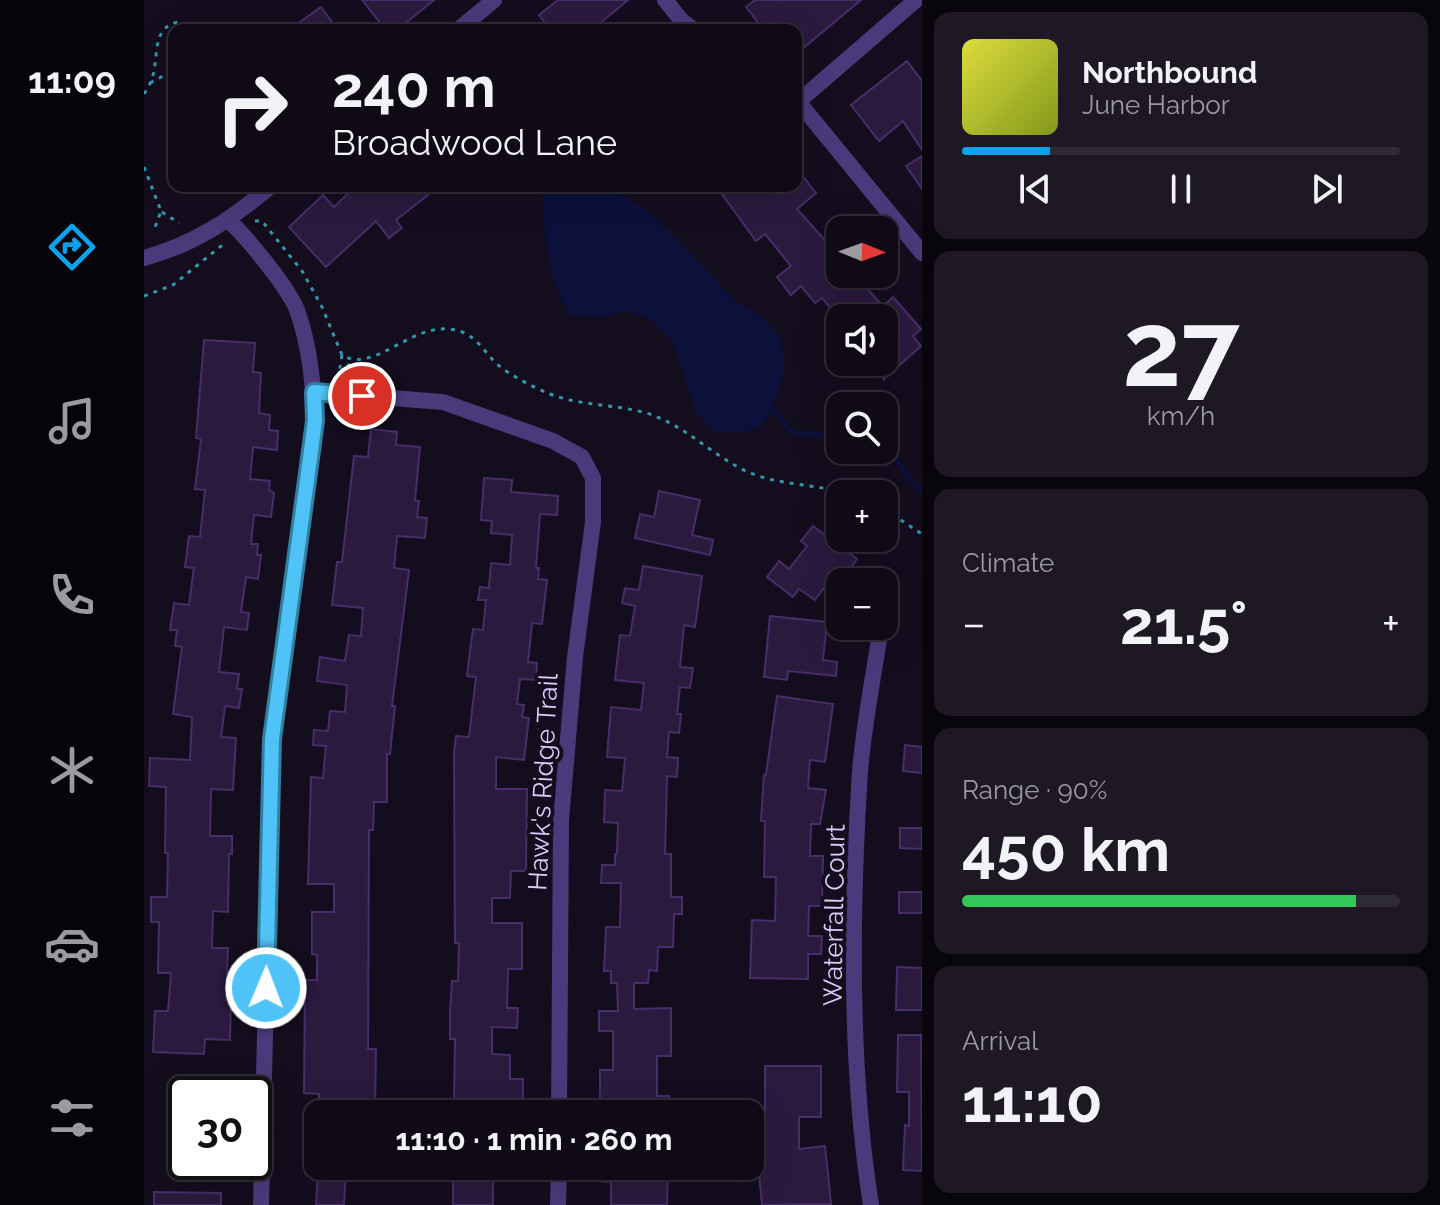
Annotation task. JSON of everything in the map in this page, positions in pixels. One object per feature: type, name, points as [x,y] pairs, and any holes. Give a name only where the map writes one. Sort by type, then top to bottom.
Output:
[{"type":"street","points":[[465,24],[494,0]]},
{"type":"street","points":[[665,0],[686,24]]},
{"type":"street","points":[[802,97],[916,0]]},
{"type":"street","points":[[802,105],[922,253]]},
{"type":"street","points":[[144,258],[235,226],[266,192]]},
{"type":"street","points":[[235,226],[296,307],[312,371],[315,421],[272,739],[261,1205]]},
{"type":"street","name":"Hawk's Ridge Trail","points":[[314,392],[443,402],[553,441],[582,457],[593,478],[593,522],[575,657],[561,820],[559,1100]]},
{"type":"street","name":"Waterfall Court","points":[[871,1205],[861,1140],[854,958],[860,769],[879,640]]},
{"type":"street","points":[[558,1205],[559,1180]]},
{"type":"path","points":[[144,94],[150,83],[160,34],[168,26]]},
{"type":"path","points":[[150,83],[168,73]]},
{"type":"path","points":[[144,167],[161,211],[179,223]]},
{"type":"path","points":[[154,230],[161,211]]},
{"type":"path","points":[[144,296],[173,285],[235,226],[262,221],[309,283],[322,307],[342,355],[339,374],[353,361]]},
{"type":"path","points":[[342,355],[353,361],[370,360],[398,343],[428,331],[454,329],[467,334],[483,347],[497,364],[551,394],[645,413],[669,422],[749,473],[826,490]]},
{"type":"path","points":[[898,518],[922,534]]},
{"type":"shaded area","points":[[543,192],[617,192],[652,214],[738,303],[764,318],[781,339],[785,370],[770,414],[761,427],[740,433],[713,431],[696,412],[673,342],[650,319],[628,311],[597,317],[570,315],[556,286],[544,222]]},
{"type":"building","points":[[362,0],[434,0],[404,24],[381,24]]},
{"type":"building","points":[[558,0],[628,0],[599,24],[546,24],[539,15]]},
{"type":"building","points":[[755,0],[861,0],[802,49],[802,24],[759,24],[746,7]]},
{"type":"building","points":[[321,7],[334,24],[297,24]]},
{"type":"building","points":[[907,61],[922,81],[922,150],[903,121],[879,141],[851,105]]},
{"type":"building","points":[[922,156],[922,189],[906,166]]},
{"type":"building","points":[[802,175],[816,193],[797,209],[826,241],[826,288],[866,288],[881,304],[827,304],[822,298],[815,303],[801,286],[791,295],[777,277],[791,266],[765,234],[756,241],[720,192],[802,192]]},
{"type":"building","points":[[350,192],[426,192],[428,195],[396,220],[402,228],[389,238],[376,221],[326,267],[289,227],[323,195],[334,207]]},
{"type":"building","points":[[893,297],[921,329],[913,336],[921,346],[898,367],[898,304],[885,304]]},
{"type":"building","points":[[204,340],[255,343],[253,372],[261,373],[259,413],[270,415],[269,430],[278,431],[277,450],[253,447],[250,479],[270,481],[269,490],[274,493],[271,517],[254,515],[251,544],[258,544],[257,555],[261,555],[258,579],[246,577],[241,612],[249,613],[247,630],[224,627],[219,672],[239,674],[237,689],[242,689],[239,708],[225,706],[221,737],[236,738],[233,790],[211,789],[210,836],[232,836],[228,912],[213,911],[212,948],[228,948],[226,1000],[231,1000],[230,1040],[205,1039],[204,1054],[153,1052],[155,1011],[168,1011],[171,973],[158,973],[159,922],[151,922],[151,897],[167,897],[166,787],[149,786],[150,758],[190,760],[192,717],[173,714],[182,647],[175,646],[177,630],[170,630],[174,603],[189,605],[194,568],[185,567],[189,536],[200,537],[205,490],[195,489],[201,439],[196,438]]},
{"type":"building","points":[[371,429],[397,432],[396,445],[420,447],[415,501],[419,501],[417,517],[427,518],[425,538],[397,536],[394,568],[409,570],[392,706],[395,706],[390,754],[387,754],[387,802],[374,802],[373,830],[369,830],[368,1049],[376,1049],[375,1100],[319,1100],[319,1094],[304,1093],[305,980],[317,980],[317,955],[312,954],[312,912],[334,912],[334,884],[308,884],[311,777],[323,778],[326,746],[313,745],[314,730],[328,731],[330,711],[345,712],[347,685],[317,681],[320,657],[345,661],[349,635],[361,636],[363,608],[332,605],[337,562],[342,562],[354,456],[368,457]]},
{"type":"building","points":[[484,478],[512,480],[511,492],[558,496],[557,515],[540,514],[536,568],[539,568],[538,579],[547,580],[542,624],[532,623],[528,662],[537,663],[536,680],[520,679],[517,704],[524,705],[522,717],[529,718],[524,760],[496,757],[496,789],[527,789],[526,871],[511,871],[510,898],[492,898],[492,923],[522,923],[522,969],[508,969],[507,1008],[518,1008],[517,1028],[492,1027],[492,1054],[510,1055],[510,1079],[523,1079],[523,1100],[454,1100],[455,1039],[450,1039],[450,1011],[452,981],[458,981],[459,943],[455,943],[454,753],[456,736],[469,737],[476,677],[467,676],[469,659],[473,629],[483,630],[486,600],[478,600],[480,587],[489,588],[491,563],[510,565],[512,535],[491,533],[492,521],[481,520]]},
{"type":"building","points":[[659,491],[700,500],[692,535],[713,540],[710,555],[635,538],[640,514],[654,517]]},
{"type":"building","points":[[813,526],[826,536],[826,552],[848,552],[857,559],[851,568],[826,568],[826,585],[815,600],[799,589],[793,597],[767,577],[779,561],[789,569],[807,546],[801,541]]},
{"type":"building","points":[[643,566],[702,576],[695,627],[684,625],[680,667],[693,668],[690,688],[680,687],[677,714],[681,714],[679,733],[669,732],[667,757],[678,758],[677,777],[667,776],[665,854],[671,854],[671,897],[682,897],[682,914],[674,914],[673,947],[658,947],[657,971],[649,970],[648,983],[634,983],[634,1009],[671,1008],[671,1056],[657,1056],[657,1096],[669,1096],[669,1100],[600,1100],[600,1070],[613,1070],[613,1031],[599,1031],[599,1011],[618,1011],[617,983],[611,983],[611,971],[604,971],[606,927],[620,927],[621,883],[601,883],[602,865],[615,865],[617,854],[618,823],[604,822],[605,790],[622,791],[625,758],[607,757],[611,707],[641,710],[644,683],[615,680],[620,635],[630,636],[635,606],[622,603],[625,588],[639,590]]},
{"type":"building","points":[[770,616],[826,622],[823,660],[837,662],[836,676],[788,671],[787,680],[764,677]]},
{"type":"building","points":[[777,696],[833,704],[825,762],[810,760],[808,788],[826,790],[820,824],[811,824],[810,856],[823,856],[822,906],[809,906],[808,936],[822,936],[821,954],[808,954],[808,979],[750,978],[752,920],[775,921],[776,877],[764,877],[765,821],[761,821],[764,775]]},
{"type":"building","points":[[905,745],[922,747],[922,773],[903,771]]},
{"type":"building","points":[[900,828],[922,828],[922,849],[900,848]]},
{"type":"building","points":[[899,892],[922,892],[922,913],[899,913]]},
{"type":"building","points":[[897,967],[922,968],[922,1010],[896,1010]]},
{"type":"building","points":[[898,1035],[921,1035],[922,1171],[903,1170],[905,1125],[909,1126],[909,1092],[897,1092]]},
{"type":"building","points":[[765,1066],[821,1066],[821,1117],[799,1117],[799,1149],[825,1146],[831,1204],[762,1205],[760,1180],[764,1180]]},
{"type":"building","points":[[318,1180],[345,1180],[344,1205],[316,1205]]},
{"type":"building","points":[[453,1180],[493,1180],[493,1205],[453,1205]]},
{"type":"building","points":[[668,1180],[667,1205],[611,1205],[611,1182],[598,1181]]},
{"type":"building","points":[[154,1192],[221,1193],[221,1205],[154,1205]]},
{"type":"waterway","points":[[772,409],[792,432],[826,436]]},
{"type":"waterway","points":[[898,463],[922,492]]},
{"type":"route","points":[[266,988],[272,739],[315,421],[314,392],[362,396]]}]
